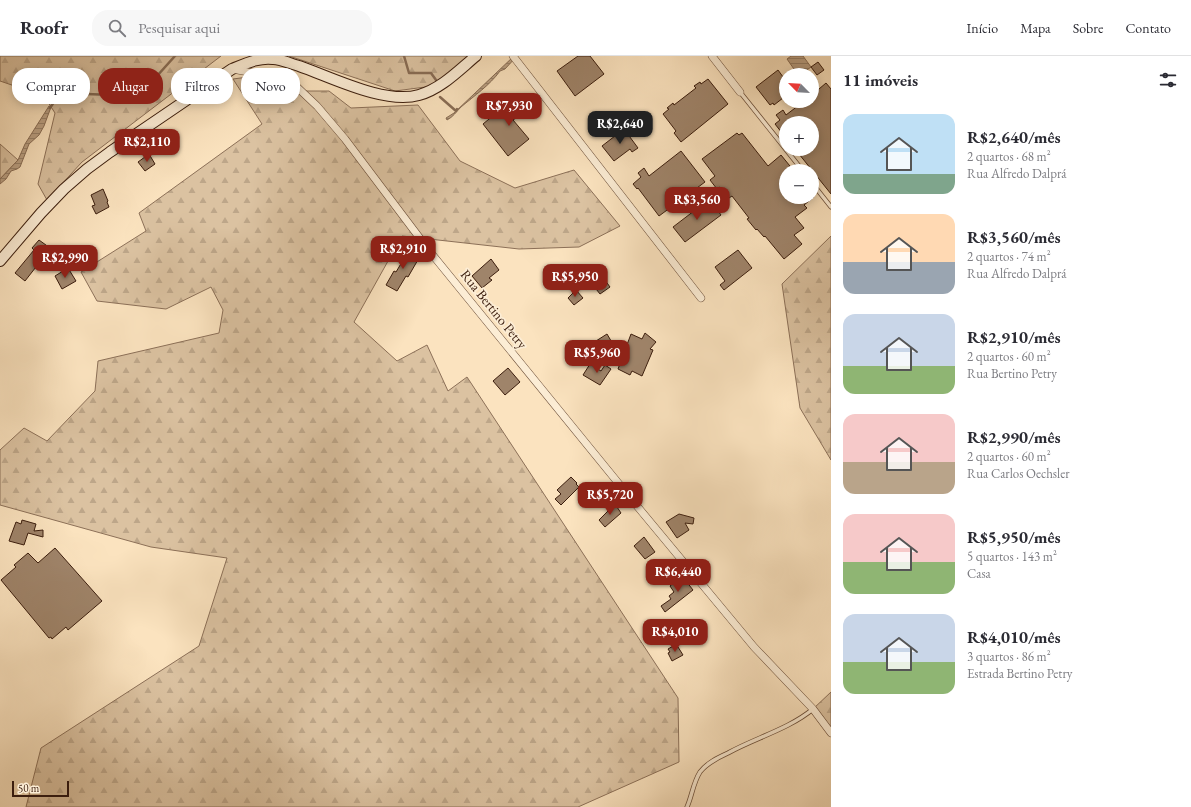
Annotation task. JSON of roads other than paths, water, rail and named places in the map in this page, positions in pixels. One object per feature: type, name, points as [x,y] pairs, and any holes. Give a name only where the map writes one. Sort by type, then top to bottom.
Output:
[{"type":"main road","points":[[233,69],[250,61],[273,58],[350,86],[378,94],[409,97],[418,96],[438,87],[476,56]]},
{"type":"main road","points":[[0,261],[41,213],[86,169],[181,104]]},
{"type":"street","points":[[513,56],[701,298]]},
{"type":"street","points":[[712,56],[740,92]]},
{"type":"street","name":"Rua Bertino Petry","points":[[233,69],[269,76],[285,82],[298,88],[317,106],[345,139],[431,253],[608,469],[754,647],[813,709],[831,733]]},
{"type":"lane","points":[[740,92],[797,164]]},
{"type":"lane","points":[[819,191],[831,206]]},
{"type":"lane","points":[[687,807],[696,780],[708,764],[746,742],[802,718],[813,709]]},
{"type":"waterway","points":[[50,108],[60,93],[139,96],[175,56]]},
{"type":"waterway","points":[[404,56],[409,73],[431,73],[436,80]]},
{"type":"waterway","points":[[440,97],[456,111],[457,109]]}]
